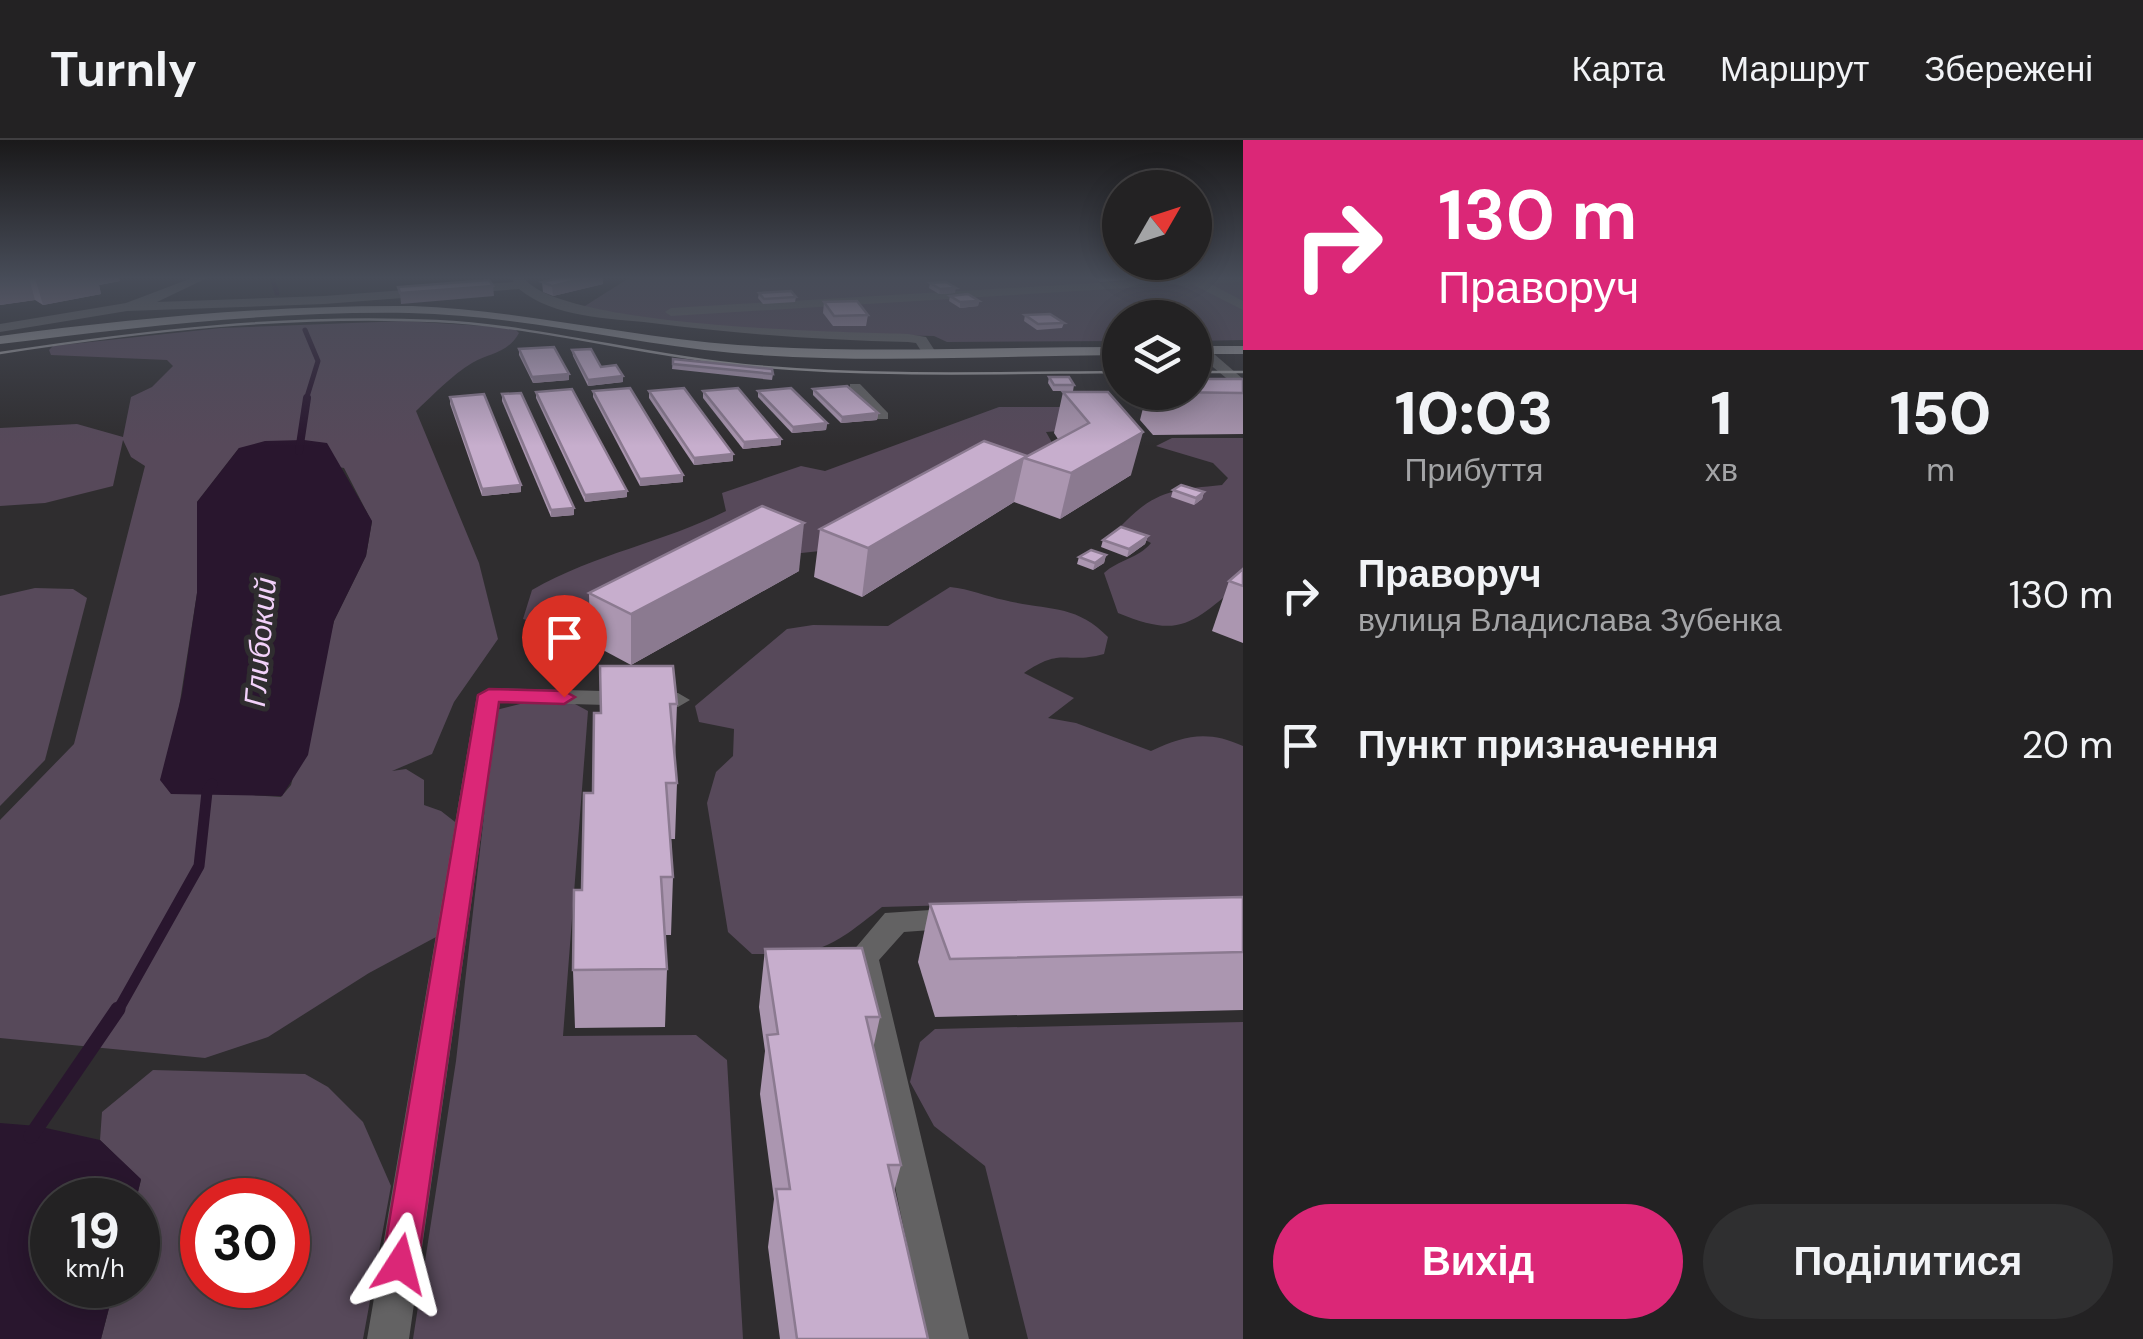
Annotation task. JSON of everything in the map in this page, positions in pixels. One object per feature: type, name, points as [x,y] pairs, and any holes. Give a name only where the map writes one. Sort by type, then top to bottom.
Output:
[{"type":"main road","points":[[0,340],[59,334]]},
{"type":"main road","points":[[630,334],[730,348],[1102,350]]},
{"type":"main road","points":[[1212,350],[1243,350]]},
{"type":"street","points":[[770,334],[908,338],[921,340],[928,351]]},
{"type":"street","points":[[1212,362],[1243,388]]},
{"type":"street","points":[[855,387],[882,416]]},
{"type":"street","points":[[388,1339],[489,695],[678,700]]},
{"type":"street","points":[[948,1339],[864,958],[896,921],[995,918]]},
{"type":"shaded area","points":[[165,334],[518,334],[504,349],[457,374],[416,411],[479,563],[498,639],[454,702],[432,754],[392,771],[406,769],[424,780],[424,805],[441,811],[459,825],[436,937],[369,973],[268,1037],[205,1058],[0,1038],[0,820],[74,744],[145,466],[131,457],[123,440],[113,486],[45,503],[0,506],[0,428],[77,424],[123,437],[131,397],[152,387],[173,366],[167,360],[51,355],[49,350],[53,346]],"holes":[[[239,448],[344,468],[372,522],[366,556],[334,621],[291,785],[281,797],[172,794],[175,733],[197,593],[197,502]]]},
{"type":"shaded area","points":[[826,334],[1102,334],[1102,341],[947,342],[934,336]]},
{"type":"shaded area","points":[[1212,334],[1243,334],[1243,340],[1212,341]]},
{"type":"shaded area","points":[[999,407],[1064,407],[1086,429],[1046,432],[1063,462],[839,549],[792,554],[579,629],[548,627],[523,619],[532,590],[726,511],[722,493],[801,466],[825,471]]},
{"type":"shaded area","points":[[1172,438],[1243,438],[1243,582],[1198,617],[1173,626],[1118,613],[1104,573],[1151,543],[1120,527],[1132,515],[1166,494],[1222,485],[1228,478],[1213,463],[1156,446]]},
{"type":"shaded area","points":[[950,587],[1072,613],[1108,637],[1104,654],[1047,660],[1024,673],[1074,698],[1048,718],[1076,723],[1151,751],[1197,736],[1243,746],[1243,897],[882,907],[835,941],[794,953],[752,954],[728,932],[707,803],[716,772],[733,756],[734,729],[699,722],[695,706],[787,629],[813,625],[888,626]]},
{"type":"shaded area","points":[[35,588],[73,589],[87,598],[45,760],[0,806],[0,596]]},
{"type":"shaded area","points":[[532,701],[575,704],[588,711],[563,1036],[696,1035],[727,1060],[743,1339],[413,1339],[456,1061],[496,710]]},
{"type":"shaded area","points":[[1243,1022],[1243,1339],[1028,1339],[985,1166],[934,1126],[910,1082],[920,1042],[935,1029]]},
{"type":"shaded area","points":[[153,1070],[305,1074],[328,1087],[363,1122],[391,1186],[363,1339],[101,1339],[109,1308],[160,1308],[160,1178],[139,1178],[100,1140],[102,1112]]},
{"type":"water","points":[[265,441],[327,443],[372,521],[366,556],[334,621],[308,755],[282,796],[171,794],[160,780],[182,694],[197,593],[197,502],[239,448]]},
{"type":"water","points":[[0,1123],[37,1126],[100,1140],[140,1178],[30,1178],[30,1308],[109,1308],[101,1339],[0,1339]]},
{"type":"building","points":[[554,347],[569,374],[532,377],[519,349]]},
{"type":"building","points":[[591,349],[601,367],[616,365],[623,376],[588,380],[572,350]]},
{"type":"building","points":[[673,359],[772,369],[773,374],[673,364]]},
{"type":"building","points":[[1049,377],[1069,377],[1074,385],[1054,385]]},
{"type":"building","points":[[1212,379],[1243,379],[1243,393],[1212,393]]},
{"type":"building","points":[[847,386],[878,413],[842,417],[813,389]]},
{"type":"building","points":[[630,388],[683,475],[640,479],[593,391]]},
{"type":"building","points":[[684,388],[733,454],[694,458],[649,391]]},
{"type":"building","points":[[738,388],[781,439],[744,442],[703,391]]},
{"type":"building","points":[[791,388],[827,423],[793,427],[758,391]]},
{"type":"building","points":[[572,389],[627,491],[585,495],[536,392]]},
{"type":"building","points":[[1063,392],[1102,392],[1102,410],[1124,410],[1143,432],[1071,473],[1024,458],[1089,423]]},
{"type":"building","points":[[521,393],[574,508],[551,510],[502,394]]},
{"type":"building","points":[[484,394],[521,485],[482,489],[450,397]]},
{"type":"building","points":[[984,441],[1027,456],[868,548],[820,529]]},
{"type":"building","points":[[1181,485],[1204,492],[1196,498],[1173,490]]},
{"type":"building","points":[[762,506],[804,523],[631,614],[589,593]]},
{"type":"building","points":[[1121,527],[1148,536],[1129,549],[1103,540]]},
{"type":"building","points":[[1091,550],[1106,555],[1095,563],[1079,557]]},
{"type":"building","points":[[1243,569],[1243,586],[1229,581]]},
{"type":"building","points":[[600,666],[673,666],[677,704],[670,704],[677,783],[666,783],[673,877],[661,877],[667,969],[573,970],[574,890],[582,890],[584,793],[593,793],[594,713],[601,713]]},
{"type":"building","points":[[1243,897],[1243,952],[950,959],[930,904]]},
{"type":"building","points":[[862,948],[880,1017],[866,1017],[901,1165],[888,1165],[928,1339],[797,1339],[776,1189],[790,1189],[767,1035],[778,1034],[765,949]]},
{"type":"waterway","name":"Глибокий","points":[[306,400],[318,361],[307,334]]},
{"type":"waterway","name":"Глибокий","points":[[299,451],[307,398]]},
{"type":"waterway","name":"Глибокий","points":[[117,1012],[199,866],[207,792],[212,784]]},
{"type":"waterway","name":"Глибокий","points":[[31,1136],[118,1009]]},
{"type":"tram line","points":[[0,353],[145,334]]},
{"type":"tram line","points":[[552,334],[705,360],[790,369],[1102,372]]},
{"type":"tram line","points":[[1212,372],[1243,372]]},
{"type":"route","points":[[400,1264],[489,695],[564,697]]}]
